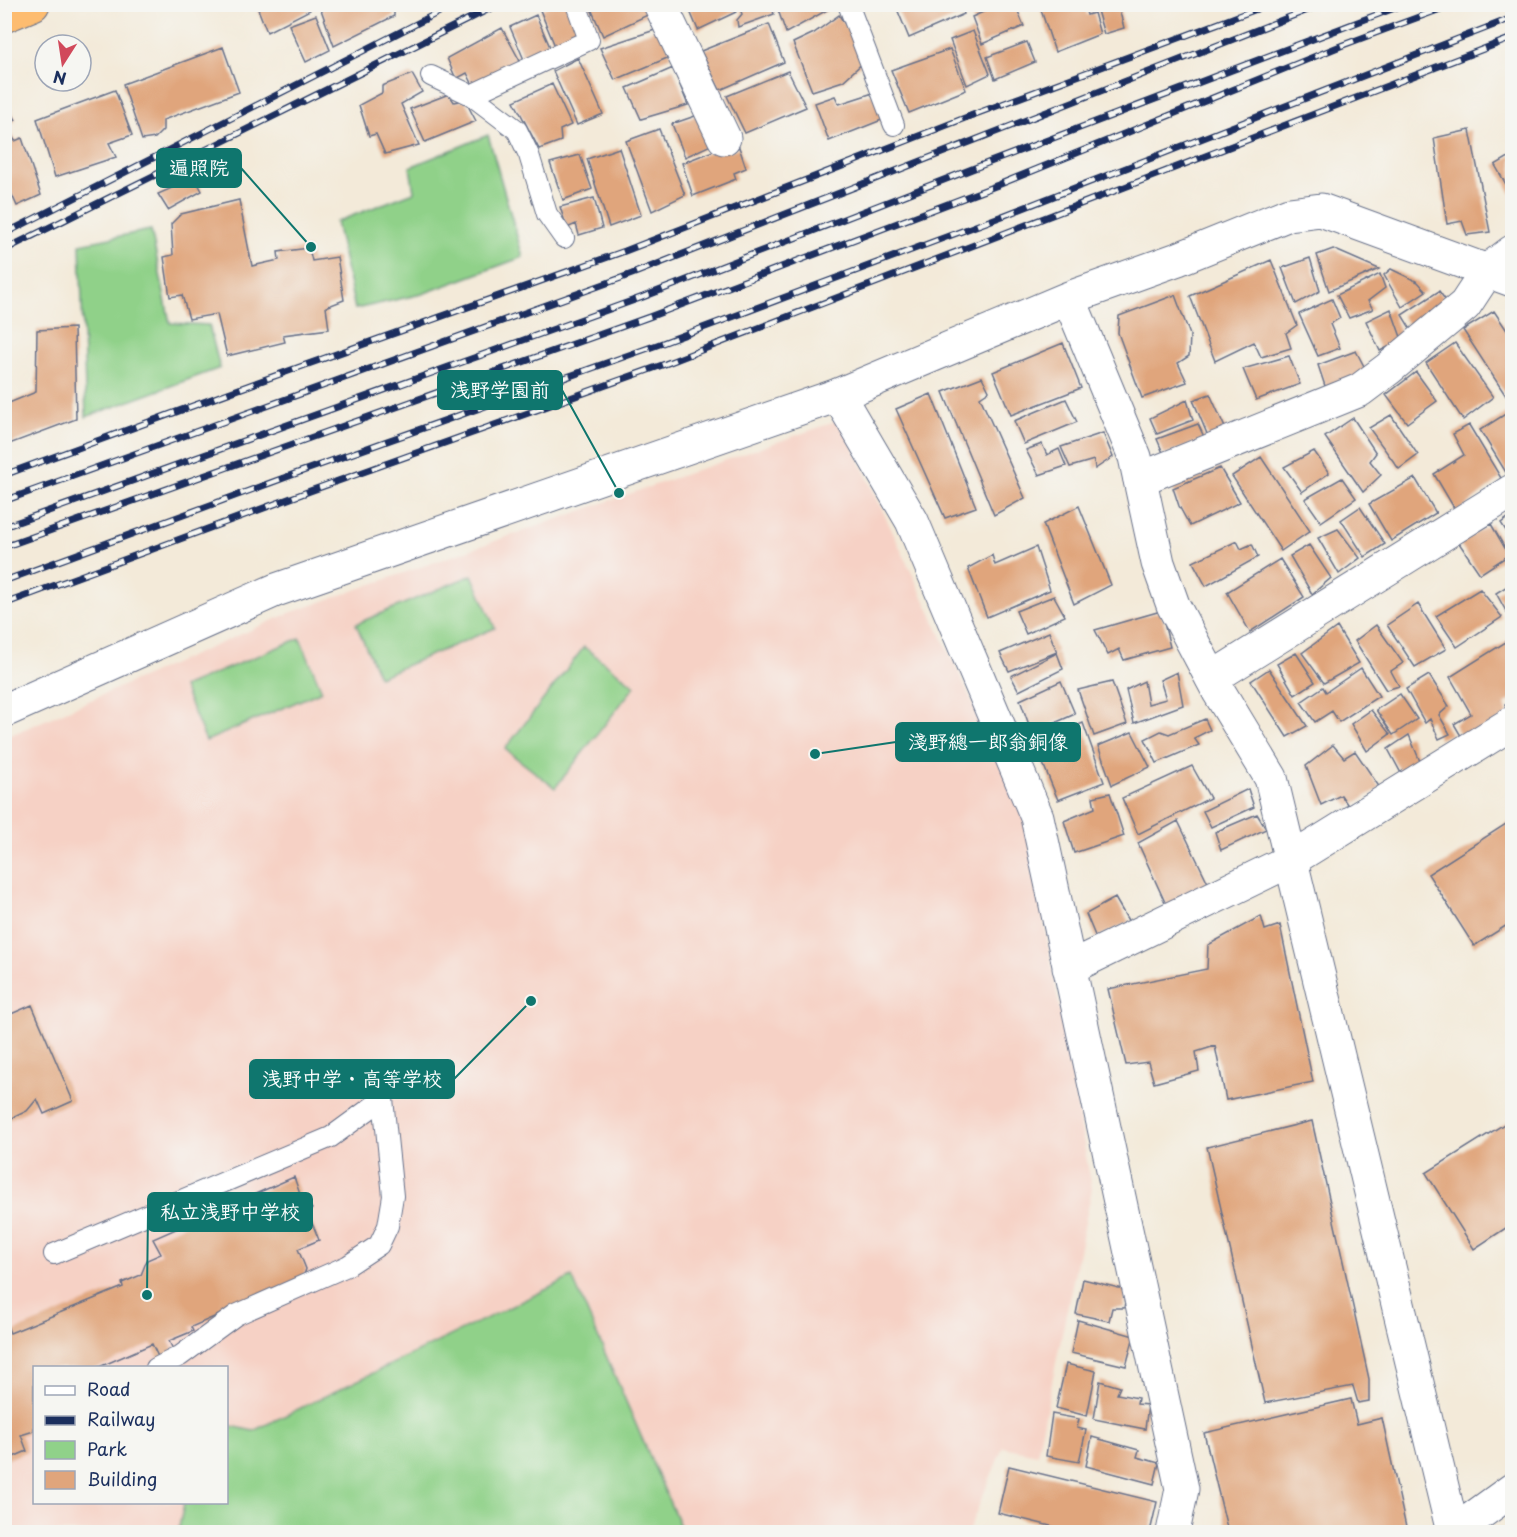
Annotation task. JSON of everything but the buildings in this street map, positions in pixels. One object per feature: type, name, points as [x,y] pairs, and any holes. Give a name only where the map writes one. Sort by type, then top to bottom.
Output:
[{"type":"highway","points":[[4,16],[33,4]]},
{"type":"street","points":[[660,4],[724,138]]},
{"type":"street","points":[[4,711],[276,590],[838,395],[1069,298],[1178,259],[1289,214],[1321,210],[1504,268],[1465,305],[1360,390],[1140,479]]},
{"type":"street","points":[[1069,298],[1135,457],[1158,563],[1173,605],[1212,678],[1271,778],[1454,1533],[1512,1490]]},
{"type":"street","points":[[838,395],[912,521],[1037,817],[1182,1489],[1173,1533]]},
{"type":"street","points":[[1212,678],[1512,491]]},
{"type":"street","points":[[1069,968],[1291,860],[1512,723]]},
{"type":"lane","points":[[471,95],[590,39],[576,4]]},
{"type":"lane","points":[[848,4],[894,125]]},
{"type":"lane","points":[[431,76],[471,95],[517,130],[529,155],[547,214],[564,238]]},
{"type":"lane","points":[[54,1254],[331,1137],[383,1099],[393,1197],[388,1226],[379,1245],[347,1266],[236,1315],[180,1356],[160,1366]]},
{"type":"shaded area","points":[[840,420],[1024,812],[1092,1189],[1037,1454],[1003,1447],[968,1532],[5,1532],[4,738],[287,614]]},
{"type":"green space","points":[[488,135],[523,257],[422,294],[355,309],[336,222],[414,192],[410,167]]},
{"type":"green space","points":[[151,230],[170,323],[209,325],[220,368],[86,417],[80,244]]},
{"type":"green space","points":[[472,575],[495,628],[379,677],[356,624]]},
{"type":"green space","points":[[300,638],[322,691],[206,741],[183,687]]},
{"type":"green space","points":[[584,647],[635,686],[555,788],[505,749]]},
{"type":"green space","points":[[572,1277],[680,1526],[707,1532],[178,1532],[184,1504],[228,1504],[228,1425],[253,1431]]},
{"type":"railway","points":[[4,234],[455,4]]},
{"type":"railway","points":[[4,250],[499,4]]},
{"type":"railway","points":[[4,475],[625,251],[970,116],[1270,4]]},
{"type":"railway","points":[[4,501],[632,274],[1323,4]]},
{"type":"railway","points":[[4,527],[643,297],[1405,4]]},
{"type":"railway","points":[[4,547],[649,317],[998,185],[1343,45],[1454,4]]},
{"type":"railway","points":[[4,581],[300,472],[657,345],[1005,215],[1512,18]]},
{"type":"railway","points":[[4,604],[665,364],[1512,38]]},
{"type":"place","name":"遍照院","points":[[311,247]]},
{"type":"place","name":"浅野学園前","points":[[619,493]]},
{"type":"place","name":"淺野總一郎翁銅像","points":[[815,754]]},
{"type":"place","name":"浅野中学・高等学校","points":[[531,1001]]},
{"type":"place","name":"私立浅野中学校","points":[[147,1295]]}]
